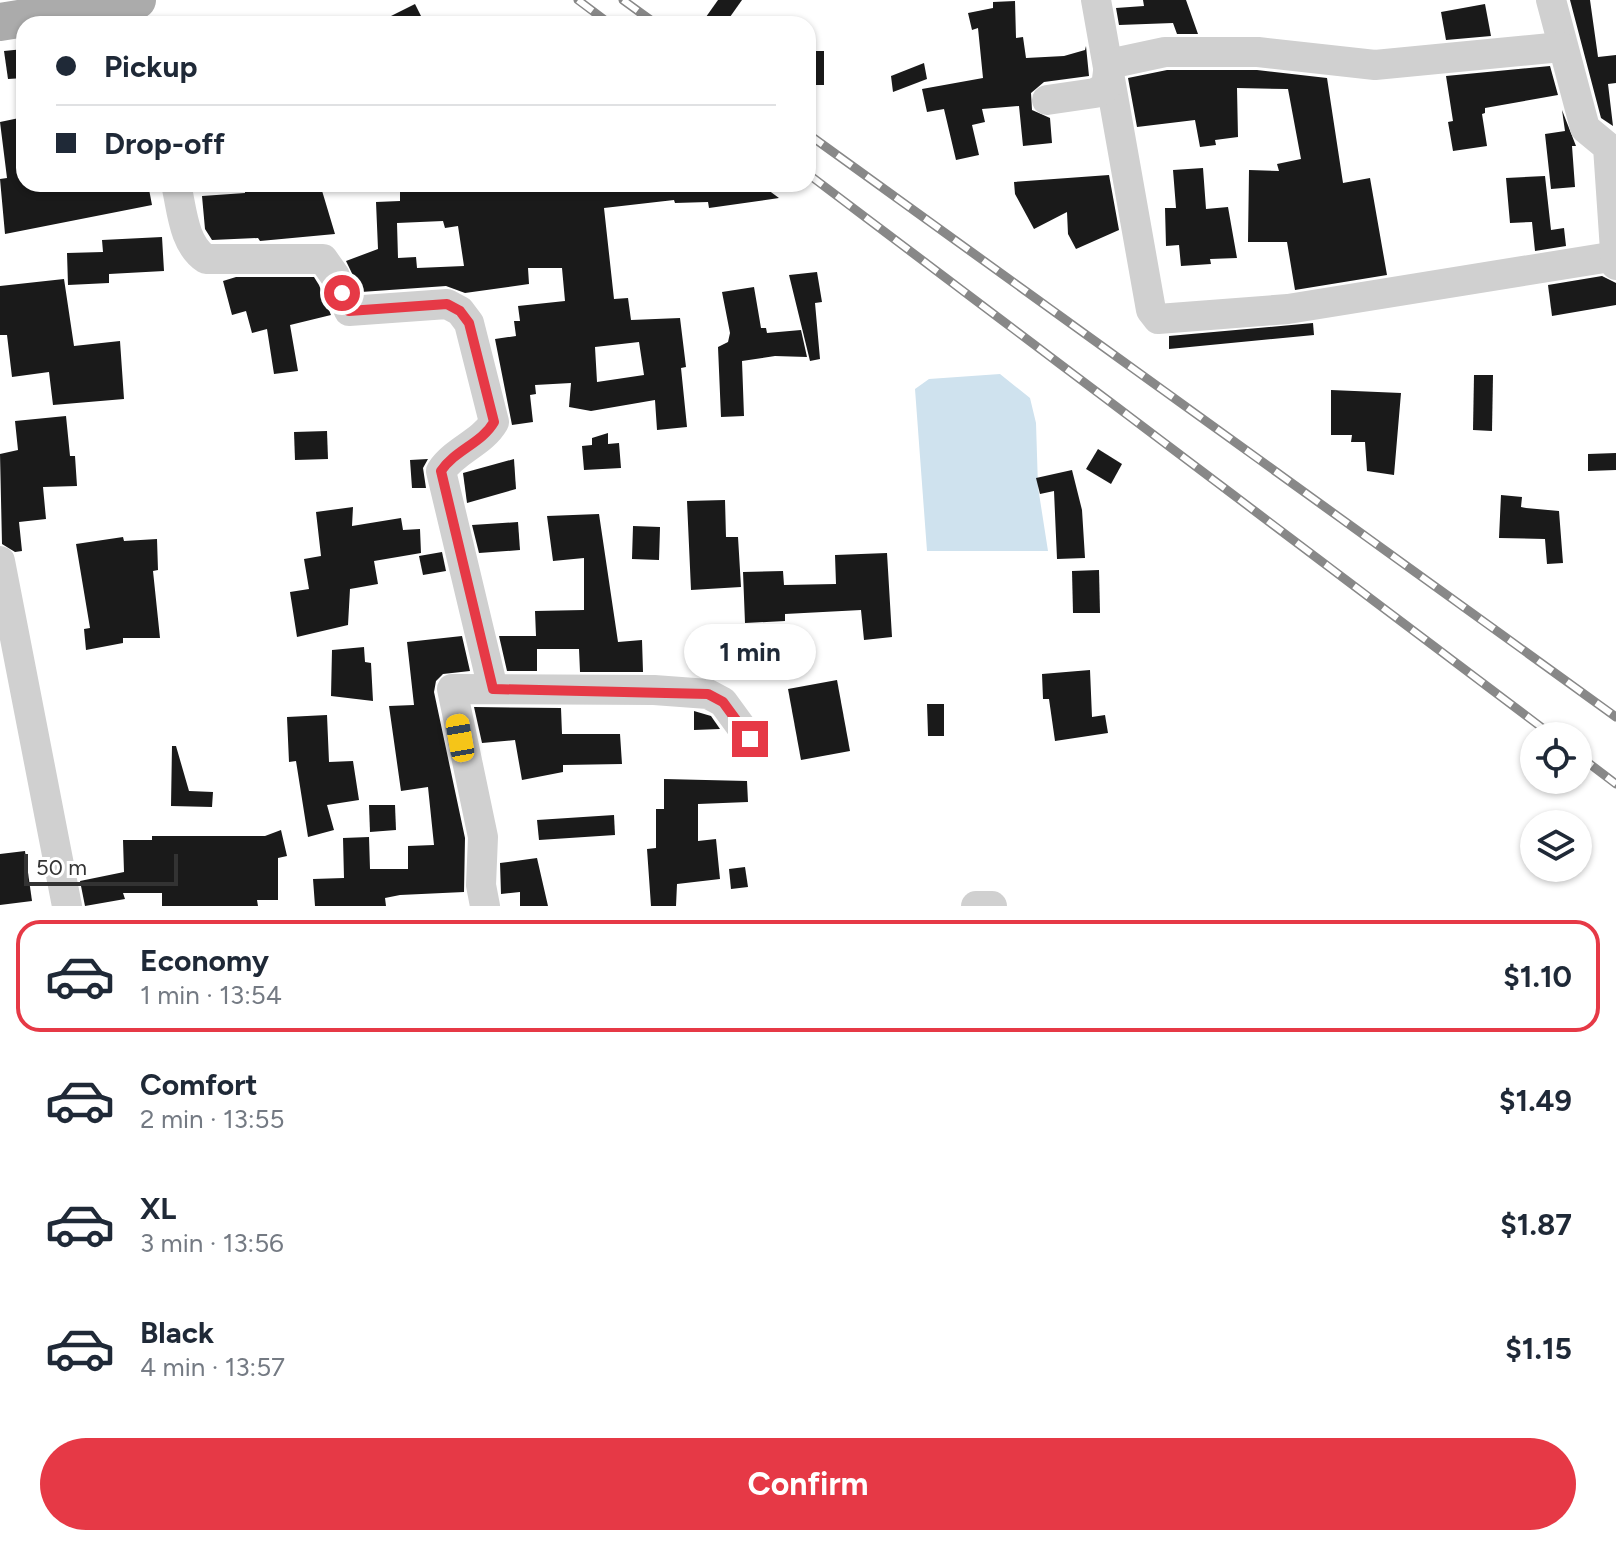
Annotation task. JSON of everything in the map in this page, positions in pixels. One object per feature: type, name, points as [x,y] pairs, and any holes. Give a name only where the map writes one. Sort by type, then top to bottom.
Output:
[{"type":"main road","points":[[37,16],[136,0]]},
{"type":"street","points":[[1096,0],[1151,310],[1158,319],[1171,321],[1288,309],[1615,259],[1608,147],[1585,128],[1561,47],[1551,0]]},
{"type":"street","points":[[1047,100],[1095,93],[1106,87],[1109,64],[1165,52],[1258,52],[1375,65],[1561,47]]},
{"type":"street","points":[[178,192],[195,252],[206,259],[323,259],[335,276],[349,311],[447,304],[460,311],[469,323],[494,422],[488,432],[452,455],[441,471],[493,689]]},
{"type":"street","points":[[0,561],[67,906]]},
{"type":"street","points":[[485,906],[481,885],[483,837],[452,689],[708,694],[723,702],[750,739]]},
{"type":"street","points":[[976,906],[992,906]]},
{"type":"water","points":[[1000,374],[1030,398],[1036,423],[1038,487],[1048,551],[927,551],[915,389],[929,379]]},
{"type":"building","points":[[718,0],[742,0],[731,16],[707,16]]},
{"type":"building","points":[[1143,0],[1186,0],[1198,34],[1177,34],[1173,23],[1119,25],[1116,8],[1144,6]]},
{"type":"building","points":[[1570,0],[1590,0],[1598,57],[1616,55],[1616,83],[1608,84],[1613,126],[1601,118]]},
{"type":"building","points":[[1015,1],[1016,38],[1023,37],[1026,58],[1064,56],[1085,50],[1086,46],[1089,76],[1044,82],[1031,93],[1032,110],[1050,118],[1052,143],[1023,146],[1019,106],[982,109],[985,122],[972,125],[979,155],[956,160],[944,109],[927,112],[922,89],[983,78],[978,28],[972,30],[968,13],[993,8],[993,2]]},
{"type":"building","points":[[415,4],[421,16],[391,16]]},
{"type":"building","points":[[1485,4],[1491,36],[1446,40],[1441,12]]},
{"type":"building","points":[[16,50],[16,78],[8,79],[4,51]]},
{"type":"building","points":[[816,51],[824,51],[824,85],[816,85]]},
{"type":"building","points":[[924,63],[927,79],[893,92],[891,76]]},
{"type":"building","points":[[1550,66],[1558,95],[1485,108],[1482,114],[1487,146],[1453,151],[1448,122],[1453,121],[1446,76]]},
{"type":"building","points":[[1167,70],[1257,70],[1327,78],[1343,183],[1370,178],[1387,275],[1295,290],[1287,242],[1248,242],[1249,170],[1279,171],[1277,164],[1301,159],[1288,89],[1237,88],[1238,137],[1215,140],[1216,145],[1200,147],[1195,120],[1137,127],[1128,78]]},
{"type":"building","points":[[1562,110],[1576,146],[1572,146],[1575,187],[1551,189],[1545,134],[1565,131]]},
{"type":"building","points":[[16,119],[16,192],[150,192],[152,205],[5,234],[0,179],[7,178],[0,122]]},
{"type":"building","points":[[1203,168],[1206,209],[1228,207],[1237,258],[1210,259],[1211,264],[1181,266],[1179,245],[1166,246],[1165,208],[1176,208],[1173,170]]},
{"type":"building","points":[[1109,175],[1119,230],[1076,249],[1068,234],[1067,212],[1034,229],[1015,194],[1014,182]]},
{"type":"building","points":[[1545,176],[1551,230],[1564,228],[1566,246],[1535,251],[1532,222],[1510,223],[1506,178]]},
{"type":"building","points":[[322,192],[335,234],[260,241],[258,238],[212,240],[205,229],[202,196]]},
{"type":"building","points":[[400,192],[771,192],[779,198],[709,208],[708,202],[675,203],[674,200],[604,208],[614,299],[628,298],[631,320],[680,318],[686,367],[681,368],[687,427],[657,430],[655,400],[591,411],[569,407],[571,383],[535,385],[536,394],[530,395],[533,422],[512,425],[495,339],[516,336],[514,321],[520,321],[518,306],[565,301],[562,268],[528,268],[529,284],[465,293],[446,286],[361,292],[346,261],[378,249],[376,202],[400,201]],"holes":[[[443,221],[445,228],[458,226],[464,266],[417,268],[416,257],[398,258],[397,223]],[[639,342],[644,375],[597,382],[595,347]]]},
{"type":"building","points":[[162,237],[164,271],[109,274],[109,283],[68,285],[67,253],[103,252],[102,240]]},
{"type":"building","points":[[817,272],[822,302],[815,303],[820,359],[810,361],[789,275]]},
{"type":"building","points":[[1602,276],[1616,283],[1616,305],[1552,316],[1548,285]]},
{"type":"building","points":[[236,277],[314,277],[331,315],[290,325],[298,371],[274,374],[267,329],[252,333],[246,311],[232,315],[223,281]]},
{"type":"building","points":[[64,279],[74,346],[120,341],[124,399],[53,405],[49,372],[12,377],[7,335],[0,335],[0,286]]},
{"type":"building","points":[[754,287],[761,328],[766,328],[767,333],[801,330],[807,357],[775,356],[742,361],[744,416],[721,417],[718,347],[728,342],[730,333],[722,292]]},
{"type":"building","points":[[1313,323],[1314,335],[1169,349],[1169,336]]},
{"type":"building","points":[[1474,375],[1493,375],[1492,431],[1473,430]]},
{"type":"building","points":[[1331,390],[1401,393],[1394,475],[1367,471],[1365,442],[1351,442],[1352,435],[1331,435]]},
{"type":"building","points":[[66,416],[70,456],[75,456],[77,486],[43,487],[46,519],[19,522],[22,551],[15,552],[2,544],[0,454],[18,450],[15,421]]},
{"type":"building","points":[[327,431],[328,459],[295,460],[294,432]]},
{"type":"building","points":[[608,433],[608,444],[619,443],[621,468],[584,470],[582,446],[592,445],[592,438]]},
{"type":"building","points":[[1098,449],[1122,464],[1111,484],[1086,469]]},
{"type":"building","points":[[1616,453],[1616,470],[1588,471],[1588,454]]},
{"type":"building","points":[[428,459],[423,468],[426,488],[412,488],[410,460]]},
{"type":"building","points":[[514,459],[516,489],[467,503],[463,473]]},
{"type":"building","points":[[1072,470],[1082,510],[1085,558],[1057,559],[1054,491],[1040,494],[1036,478]]},
{"type":"building","points":[[1501,495],[1522,497],[1521,507],[1559,511],[1563,563],[1547,564],[1545,539],[1499,538]]},
{"type":"building","points":[[725,500],[726,537],[738,537],[741,587],[691,590],[687,501]]},
{"type":"building","points":[[353,507],[352,526],[401,518],[403,530],[420,529],[421,553],[374,561],[378,584],[350,589],[348,625],[297,637],[290,592],[309,589],[304,559],[321,556],[316,512]]},
{"type":"building","points":[[599,514],[618,642],[642,640],[643,672],[580,672],[579,649],[537,649],[537,671],[507,671],[499,636],[536,636],[535,611],[584,610],[584,558],[553,561],[547,516]]},
{"type":"building","points":[[518,522],[520,550],[479,553],[472,525]]},
{"type":"building","points":[[633,526],[660,527],[659,560],[632,559]]},
{"type":"building","points":[[123,537],[124,541],[157,539],[158,570],[153,571],[160,638],[123,638],[123,643],[86,650],[84,629],[90,628],[76,544]]},
{"type":"building","points":[[442,552],[446,571],[423,575],[419,556]]},
{"type":"building","points":[[887,553],[892,637],[864,640],[861,610],[785,614],[785,621],[745,623],[743,572],[783,571],[784,585],[836,584],[835,555]]},
{"type":"building","points":[[1099,570],[1100,613],[1073,613],[1072,571]]},
{"type":"building","points":[[462,636],[470,671],[443,674],[436,681],[434,692],[465,838],[464,892],[400,895],[385,898],[386,906],[315,906],[313,879],[344,878],[343,838],[369,837],[370,869],[408,869],[408,846],[434,845],[428,787],[401,791],[389,706],[414,705],[407,642]]},
{"type":"building","points":[[364,647],[365,662],[371,663],[373,701],[331,696],[332,650]]},
{"type":"building","points":[[1090,670],[1092,717],[1105,715],[1108,733],[1055,741],[1049,699],[1043,699],[1042,674]]},
{"type":"building","points":[[837,680],[850,751],[801,760],[788,689]]},
{"type":"building","points":[[927,704],[944,704],[944,736],[928,736]]},
{"type":"building","points":[[474,707],[561,708],[562,734],[620,734],[622,764],[563,765],[563,772],[522,780],[515,740],[482,743]]},
{"type":"building","points":[[694,711],[711,716],[720,729],[694,730]]},
{"type":"building","points":[[327,715],[329,762],[353,761],[359,800],[327,805],[334,830],[308,837],[296,761],[289,762],[287,717]]},
{"type":"building","points":[[172,746],[176,746],[189,791],[213,792],[212,807],[171,806]]},
{"type":"building","points":[[664,779],[747,781],[748,802],[698,804],[698,841],[716,839],[720,879],[677,884],[676,906],[651,906],[647,849],[656,848],[656,809],[664,809]]},
{"type":"building","points":[[369,805],[395,805],[396,830],[370,832]]},
{"type":"building","points":[[614,815],[615,835],[539,840],[537,820]]},
{"type":"building","points":[[281,830],[287,856],[278,858],[278,900],[257,900],[258,906],[162,906],[162,893],[123,893],[125,899],[85,906],[80,881],[124,872],[123,840],[152,840],[152,836],[265,836]]},
{"type":"building","points":[[25,851],[32,901],[0,905],[0,854]]},
{"type":"building","points":[[537,858],[548,906],[520,906],[520,892],[501,894],[500,863]]},
{"type":"building","points":[[745,867],[748,887],[731,889],[729,869]]},
{"type":"railway","points":[[578,0],[599,16]]},
{"type":"railway","points":[[623,0],[645,16]]},
{"type":"railway","points":[[816,140],[1616,717]]},
{"type":"railway","points":[[816,180],[1534,722]]},
{"type":"railway","points":[[1592,766],[1616,784]]},
{"type":"route","points":[[342,293],[349,311],[358,313],[447,304],[460,311],[469,323],[494,422],[488,432],[452,455],[441,471],[493,689],[654,690],[708,694],[723,702],[750,739]]}]
